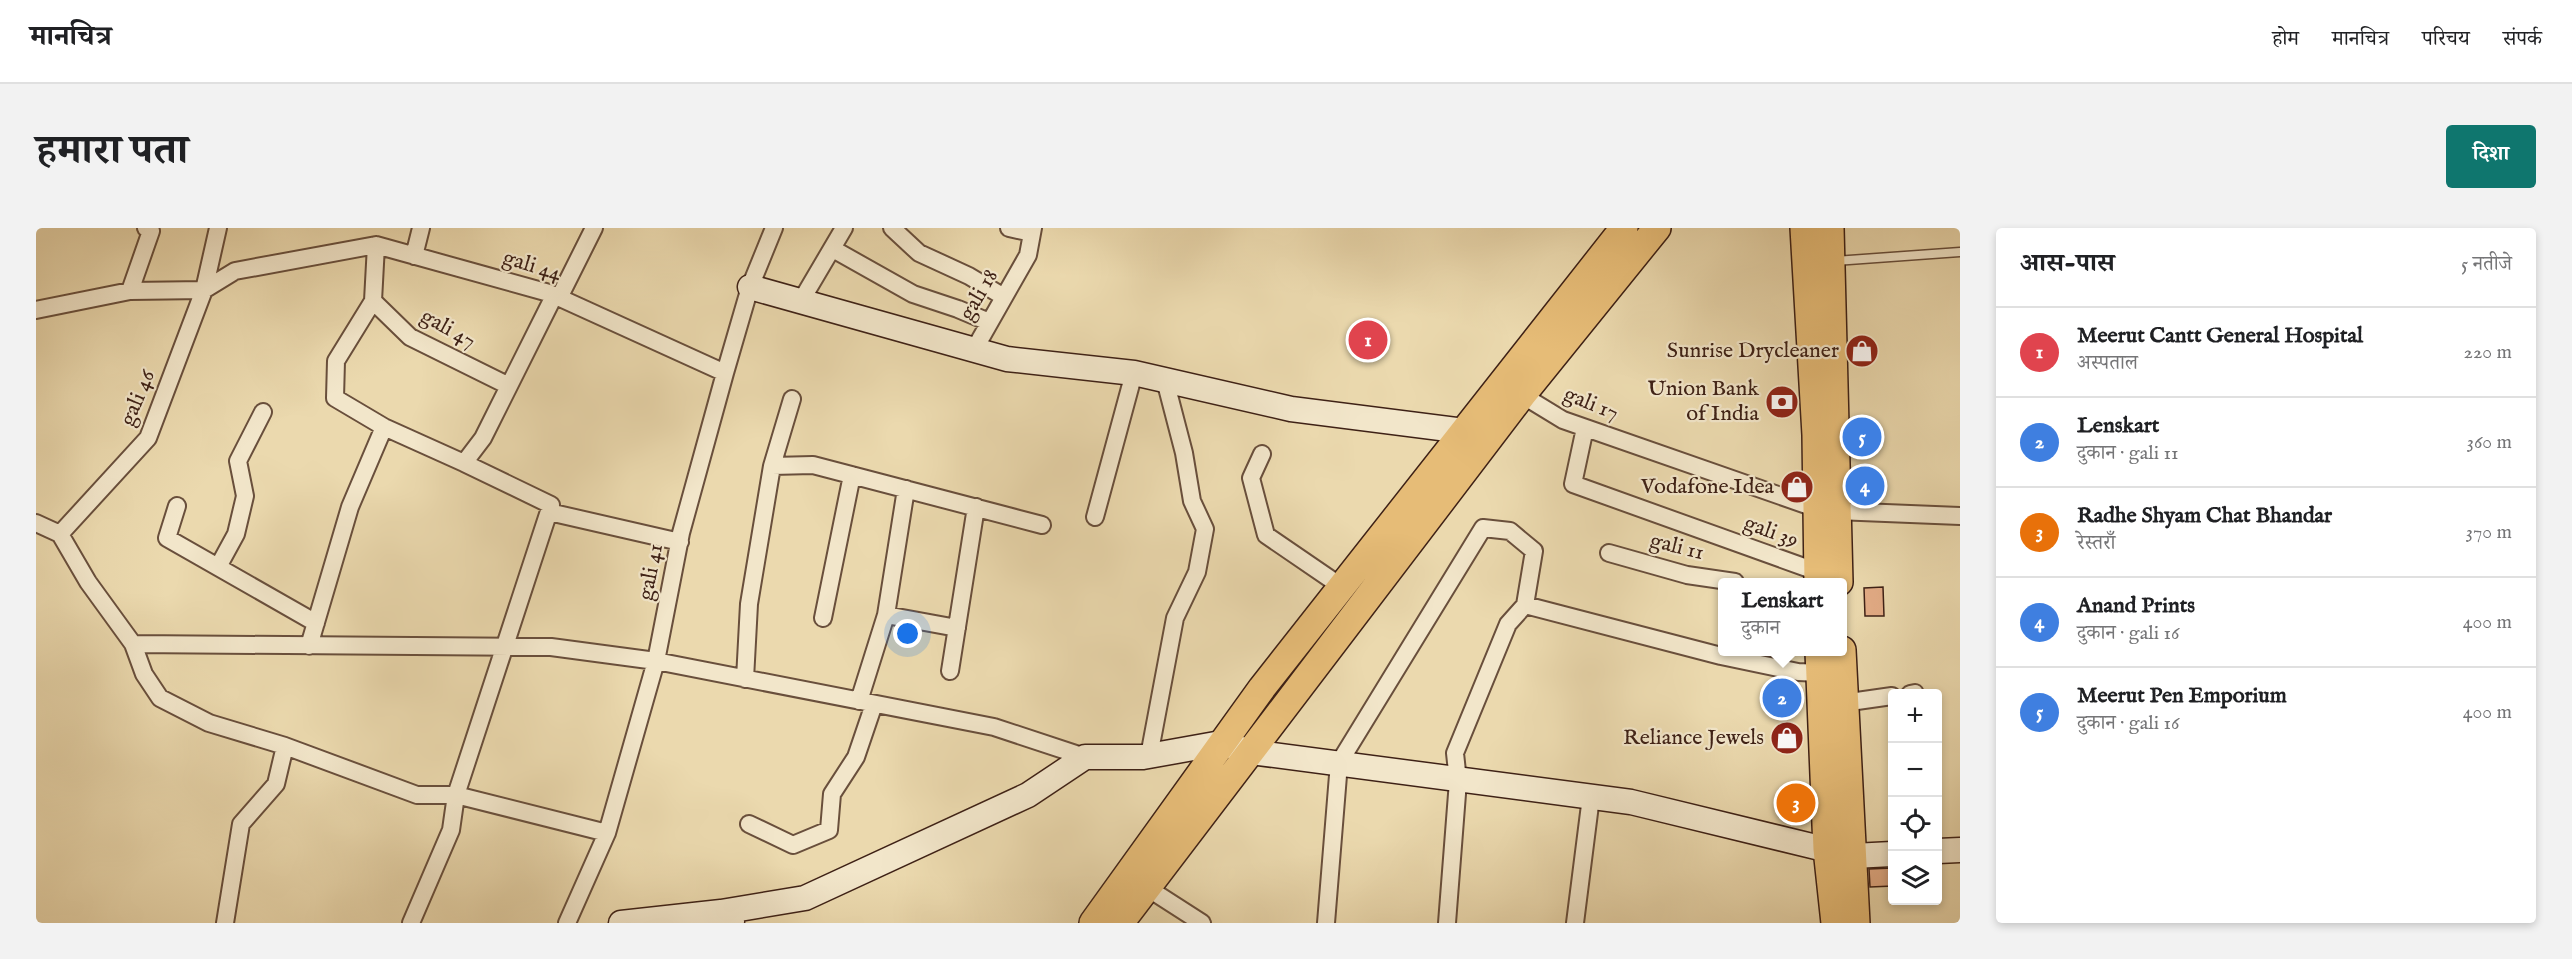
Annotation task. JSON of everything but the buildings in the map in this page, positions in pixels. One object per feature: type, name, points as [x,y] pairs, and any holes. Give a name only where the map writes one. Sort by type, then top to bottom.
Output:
[{"type":"main road","points":[[1093,923],[1221,743],[1624,228]]},
{"type":"main road","points":[[1120,923],[1522,395],[1657,228]]},
{"type":"main road","points":[[1804,228],[1816,435],[1826,509]]},
{"type":"main road","points":[[1825,578],[1826,509],[1837,441],[1830,228]]},
{"type":"main road","points":[[1842,656],[1856,923]]},
{"type":"main road","points":[[1820,662],[1827,849],[1834,923]]},
{"type":"street","points":[[130,291],[151,231],[146,228]]},
{"type":"street","name":"gali 46","points":[[60,534],[148,438],[204,290],[218,228]]},
{"type":"street","points":[[414,256],[421,228]]},
{"type":"street","points":[[464,463],[483,438],[594,228]]},
{"type":"street","name":"gali 41","points":[[567,923],[607,833],[656,661],[680,542],[725,373],[750,287],[774,228]]},
{"type":"street","points":[[801,302],[844,228]]},
{"type":"street","points":[[892,228],[919,253],[969,276],[1004,297]]},
{"type":"street","points":[[1009,228],[1033,231]]},
{"type":"street","name":"gali 18","points":[[974,350],[1028,255],[1033,231]]},
{"type":"street","points":[[376,245],[373,301],[336,361],[335,398],[384,427],[551,505],[456,795],[451,830],[411,923]]},
{"type":"street","name":"gali 44","points":[[204,290],[235,271],[376,245],[557,297],[725,373]]},
{"type":"street","points":[[833,249],[913,294],[989,322]]},
{"type":"street","points":[[750,287],[1007,360],[1134,373],[1291,409],[1464,431]]},
{"type":"street","points":[[36,310],[130,291],[204,290]]},
{"type":"street","name":"gali 47","points":[[373,301],[410,337],[509,386]]},
{"type":"street","points":[[1095,517],[1134,373]]},
{"type":"street","points":[[1149,756],[1175,618],[1197,572],[1205,530],[1192,501],[1184,453],[1165,380]]},
{"type":"street","name":"gali 17","points":[[1522,395],[1563,420],[1826,509],[1960,516]]},
{"type":"street","points":[[745,679],[749,604],[772,466],[792,399]]},
{"type":"street","points":[[218,567],[236,534],[245,496],[238,461],[263,412]]},
{"type":"street","points":[[309,646],[350,507],[384,427]]},
{"type":"street","name":"gali 39","points":[[1585,428],[1574,484],[1822,578]]},
{"type":"street","points":[[1262,454],[1251,478],[1266,535],[1342,587]]},
{"type":"street","points":[[772,466],[813,465],[1042,525]]},
{"type":"street","points":[[823,618],[852,475]]},
{"type":"street","points":[[749,824],[793,845],[829,830],[832,794],[856,757],[886,615],[906,489]]},
{"type":"street","points":[[177,506],[167,538],[316,623]]},
{"type":"street","points":[[950,671],[976,507]]},
{"type":"street","points":[[549,512],[680,542]]},
{"type":"street","points":[[36,523],[60,534],[88,582],[133,644],[144,674],[160,698],[209,723],[285,746],[417,795],[456,795],[607,833]]},
{"type":"street","points":[[1326,923],[1340,763],[1483,528],[1510,531],[1534,550],[1525,605],[1508,624],[1455,753],[1458,781],[1447,923]]},
{"type":"street","name":"gali 11","points":[[1609,553],[1687,575],[1718,580]]},
{"type":"street","points":[[1525,605],[1718,655]]},
{"type":"street","points":[[886,615],[957,628]]},
{"type":"street","points":[[133,644],[551,647],[656,661],[994,727],[1085,757],[1149,756],[1221,743],[1251,752],[1631,802],[1854,856],[1888,854]]},
{"type":"street","points":[[1720,656],[1798,672],[1820,662]]},
{"type":"street","points":[[1843,704],[1888,697]]},
{"type":"street","points":[[225,923],[241,824],[276,784],[285,746]]},
{"type":"street","points":[[621,923],[728,918],[805,898],[1028,795],[1085,757]]},
{"type":"street","points":[[1575,923],[1591,797]]},
{"type":"street","points":[[1942,851],[1960,850]]},
{"type":"street","points":[[1146,887],[1202,923]]},
{"type":"lane","points":[[1831,261],[1960,252]]},
{"type":"place","name":"Meerut Cantt General Hospital","points":[[1368,340]]},
{"type":"place","name":"Sunrise Drycleaner","points":[[1862,351]]},
{"type":"place","name":"Union Bank of India","points":[[1782,402]]},
{"type":"place","name":"Meerut Pen Emporium","points":[[1862,437]]},
{"type":"place","name":"Anand Prints","points":[[1865,486]]},
{"type":"place","name":"Vodafone Idea","points":[[1797,487]]},
{"type":"place","name":"Lenskart","points":[[1782,698]]},
{"type":"place","name":"Reliance Jewels","points":[[1787,738]]},
{"type":"place","name":"Radhe Shyam Chat Bhandar","points":[[1796,803]]}]
